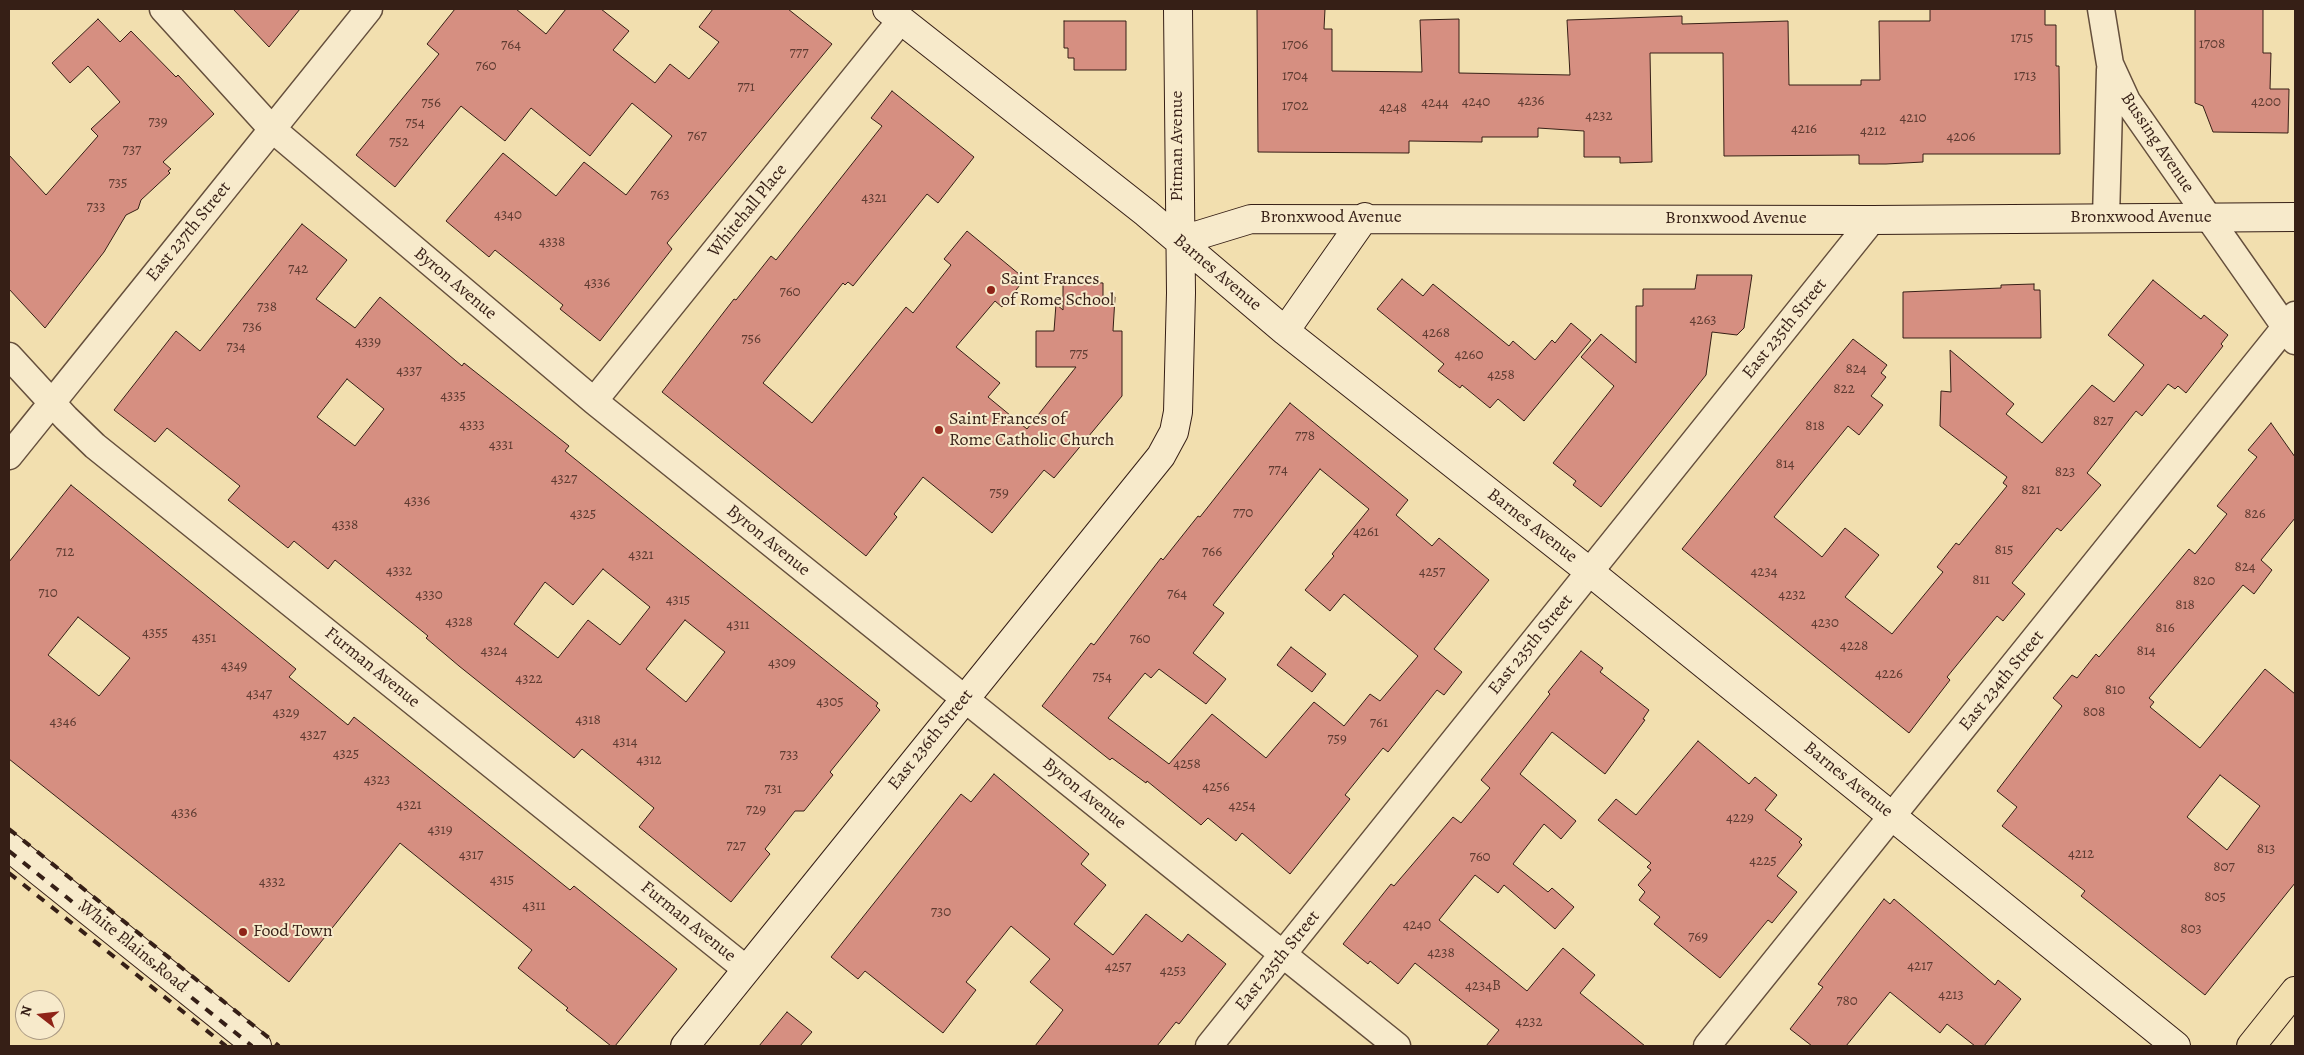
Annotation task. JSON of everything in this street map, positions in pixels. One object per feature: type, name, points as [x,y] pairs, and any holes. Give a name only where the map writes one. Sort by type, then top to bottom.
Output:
[{"type":"main road","points":[[2251,1046],[2295,991]]},
{"type":"street","name":"Byron Avenue","points":[[163,9],[271,128],[594,402],[1397,1046]]},
{"type":"street","name":"East 237th Street","points":[[9,456],[271,128],[369,9]]},
{"type":"street","name":"Pitman Avenue","points":[[1174,432],[1178,412],[1180,293],[1178,9]]},
{"type":"street","name":"Bussing Avenue","points":[[2101,9],[2110,64],[2106,218]]},
{"type":"street","name":"Barnes Avenue","points":[[894,14],[1179,240],[1285,332],[1590,572],[2176,1046]]},
{"type":"street","name":"Whitehall Place","points":[[594,402],[894,14]]},
{"type":"street","name":"Bussing Avenue","points":[[2110,64],[2127,101],[2208,218],[2292,328]]},
{"type":"street","name":"Bronxwood Avenue","points":[[1179,240],[1251,219],[1365,217],[1872,220],[2295,217]]},
{"type":"street","points":[[1285,332],[1365,217]]},
{"type":"street","name":"East 235th Street","points":[[1210,1046],[1872,220]]},
{"type":"street","name":"East 234th Street","points":[[1708,1046],[1893,816],[2292,328]]},
{"type":"street","name":"Furman Avenue","points":[[9,356],[95,446],[746,969]]},
{"type":"street","name":"East 236th Street","points":[[685,1046],[1161,456],[1174,432]]},
{"type":"street","name":"White Plains Road","points":[[9,847],[256,1046]]},
{"type":"building","points":[[233,9],[300,9],[269,47]]},
{"type":"building","points":[[455,9],[516,9],[546,34],[566,9],[601,9],[629,31],[613,50],[655,83],[670,64],[689,79],[719,42],[699,27],[713,9],[788,9],[832,44],[667,243],[672,249],[600,341],[560,309],[563,305],[495,250],[489,257],[446,221],[503,153],[556,196],[584,162],[626,195],[672,136],[632,103],[590,156],[531,108],[505,141],[461,106],[395,187],[356,155],[439,54],[427,44]]},
{"type":"building","points":[[1257,9],[1325,9],[1324,29],[1332,29],[1332,71],[1422,72],[1420,20],[1459,19],[1459,73],[1570,75],[1567,20],[1682,16],[1682,24],[1788,21],[1789,85],[1861,85],[1861,80],[1880,80],[1879,21],[1930,21],[1930,9],[2045,9],[2045,25],[2056,25],[2056,66],[2059,66],[2060,154],[1923,154],[1923,162],[1886,164],[1859,164],[1859,155],[1724,156],[1723,53],[1650,53],[1652,162],[1620,163],[1620,157],[1584,157],[1584,131],[1538,128],[1538,137],[1482,137],[1482,142],[1409,141],[1409,153],[1258,152]]},
{"type":"building","points":[[2195,9],[2263,9],[2263,53],[2271,53],[2270,89],[2289,89],[2288,133],[2213,132],[2203,106],[2195,103]]},
{"type":"building","points":[[98,19],[120,42],[131,31],[176,77],[178,75],[214,114],[163,162],[171,169],[168,171],[170,173],[141,200],[138,209],[126,215],[104,252],[45,328],[9,289],[9,155],[46,195],[98,136],[91,129],[120,102],[88,66],[70,83],[52,63]]},
{"type":"building","points":[[1064,21],[1126,21],[1126,70],[1074,70],[1074,58],[1068,58],[1068,48],[1064,48]]},
{"type":"building","points":[[892,91],[974,157],[938,203],[927,194],[853,286],[848,282],[845,285],[843,283],[763,383],[812,423],[906,307],[913,313],[951,265],[944,259],[967,231],[1025,279],[1002,307],[995,301],[956,347],[1000,383],[988,397],[1027,429],[1076,367],[1036,367],[1036,331],[1054,331],[1056,304],[1063,310],[1063,281],[1103,283],[1103,296],[1115,297],[1113,331],[1122,331],[1122,396],[1054,478],[1044,470],[992,533],[923,477],[894,514],[897,517],[866,556],[662,392],[734,299],[736,300],[771,256],[776,260],[882,126],[871,118]]},
{"type":"building","points":[[302,224],[347,260],[316,299],[355,328],[380,297],[462,366],[464,363],[569,446],[565,451],[878,703],[876,706],[880,710],[830,772],[833,775],[804,811],[795,811],[765,849],[770,854],[731,902],[639,827],[654,808],[582,749],[574,758],[459,666],[426,638],[428,636],[335,560],[328,569],[294,541],[288,548],[228,500],[240,486],[167,428],[155,442],[114,410],[176,331],[200,351]],"holes":[[[347,379],[384,409],[355,446],[317,417]],[[603,569],[650,607],[620,645],[588,620],[558,658],[514,624],[545,582],[573,605]],[[685,620],[725,652],[686,702],[646,669]]]},
{"type":"building","points":[[1697,275],[1752,275],[1744,328],[1737,335],[1712,332],[1706,375],[1601,507],[1573,485],[1576,481],[1553,463],[1614,386],[1581,357],[1601,334],[1636,363],[1636,306],[1643,306],[1643,289],[1695,289]]},
{"type":"building","points":[[1402,279],[1423,296],[1433,284],[1509,346],[1513,341],[1535,360],[1552,340],[1555,343],[1571,323],[1591,340],[1524,421],[1498,399],[1490,408],[1462,385],[1460,388],[1438,371],[1444,364],[1377,309]]},
{"type":"building","points":[[2153,280],[2201,319],[2204,315],[2228,335],[2221,344],[2223,346],[2186,393],[2178,386],[2175,389],[2168,384],[2142,416],[2136,411],[2087,473],[2101,485],[2061,531],[2057,528],[2012,583],[2025,594],[2003,621],[1997,616],[1947,677],[1950,680],[1909,733],[1682,549],[1853,339],[1887,365],[1881,373],[1886,377],[1871,396],[1883,405],[1859,435],[1848,426],[1774,517],[1822,557],[1845,528],[1879,555],[1845,597],[1892,634],[1943,572],[1937,567],[1956,543],[1959,545],[2007,486],[2003,483],[2007,477],[1940,426],[1941,391],[1951,392],[1950,350],[2014,404],[2006,414],[2042,443],[2092,385],[2114,402],[2144,365],[2108,335]]},
{"type":"building","points":[[2034,284],[2034,290],[2040,290],[2041,338],[1903,338],[1903,292],[2001,288],[2001,285]]},
{"type":"building","points":[[1290,403],[1408,500],[1396,515],[1432,546],[1439,538],[1489,580],[1434,649],[1462,672],[1444,695],[1437,690],[1388,752],[1383,748],[1345,795],[1350,799],[1290,874],[1242,833],[1236,841],[1208,818],[1201,825],[1147,781],[1146,783],[1112,758],[1110,760],[1042,706],[1091,643],[1094,645],[1161,558],[1163,560],[1198,516],[1200,517]],"holes":[[[1320,469],[1369,509],[1332,554],[1334,556],[1305,590],[1330,611],[1344,594],[1418,656],[1380,701],[1370,694],[1344,726],[1314,702],[1266,758],[1212,714],[1169,764],[1108,718],[1145,673],[1151,678],[1159,669],[1206,704],[1226,679],[1193,653],[1224,613],[1213,605]]]},
{"type":"building","points":[[2271,423],[2295,457],[2295,518],[2261,560],[2272,570],[2254,594],[2243,585],[2149,698],[2154,702],[2150,707],[2200,748],[2265,669],[2295,694],[2295,883],[2205,995],[2081,896],[2085,891],[2002,826],[2017,807],[1997,791],[2062,706],[2053,698],[2072,675],[2077,678],[2096,654],[2099,657],[2189,549],[2195,554],[2227,514],[2217,506],[2257,457],[2248,450]],"holes":[[[2220,775],[2260,806],[2227,850],[2187,817]]]},
{"type":"building","points":[[71,485],[296,669],[289,677],[348,725],[354,717],[570,890],[574,886],[677,969],[615,1046],[611,1046],[518,968],[532,950],[400,843],[289,982],[9,759],[9,562]],"holes":[[[78,617],[130,658],[99,696],[48,655]]]},
{"type":"building","points":[[1291,647],[1326,674],[1312,692],[1277,665]]},
{"type":"building","points":[[1581,651],[1603,668],[1600,672],[1649,710],[1643,719],[1645,720],[1605,774],[1552,732],[1520,774],[1576,821],[1561,839],[1544,824],[1513,864],[1548,892],[1552,888],[1574,907],[1555,929],[1504,885],[1498,893],[1475,875],[1439,920],[1527,991],[1563,948],[1595,975],[1580,993],[1645,1046],[1486,1046],[1499,1030],[1415,963],[1398,984],[1370,961],[1368,964],[1343,944],[1391,884],[1394,886],[1453,817],[1461,823],[1490,788],[1481,780],[1550,694],[1548,692]]},
{"type":"building","points":[[1698,741],[1749,784],[1755,777],[1777,795],[1765,810],[1802,839],[1799,842],[1802,845],[1777,876],[1797,892],[1772,923],[1768,920],[1720,978],[1654,924],[1660,917],[1639,900],[1645,892],[1638,885],[1651,870],[1647,867],[1651,863],[1598,820],[1616,799],[1636,815]]},
{"type":"building","points":[[994,774],[1089,854],[1081,864],[1106,885],[1074,924],[1113,955],[1146,914],[1182,942],[1188,934],[1226,964],[1179,1024],[1176,1022],[1157,1046],[1035,1046],[1063,1010],[1030,982],[1050,959],[1011,926],[966,982],[976,990],[943,1033],[865,971],[858,979],[831,957],[961,794],[971,802]]},
{"type":"building","points":[[1884,899],[1890,904],[1894,899],[1995,985],[1998,980],[2021,999],[1984,1046],[1975,1046],[1947,1024],[1940,1033],[1890,992],[1846,1046],[1812,1046],[1790,1029],[1823,987],[1818,984]]},
{"type":"building","points":[[787,1012],[812,1032],[800,1046],[759,1046]]},
{"type":"railway","points":[[9,829],[279,1046]]},
{"type":"railway","points":[[9,851],[252,1046]]},
{"type":"railway","points":[[9,873],[226,1046]]},
{"type":"place","name":"Saint Frances of Rome School","points":[[991,290]]},
{"type":"place","name":"Saint Frances of Rome Catholic Church","points":[[939,430]]},
{"type":"place","name":"Food Town","points":[[243,932]]}]
